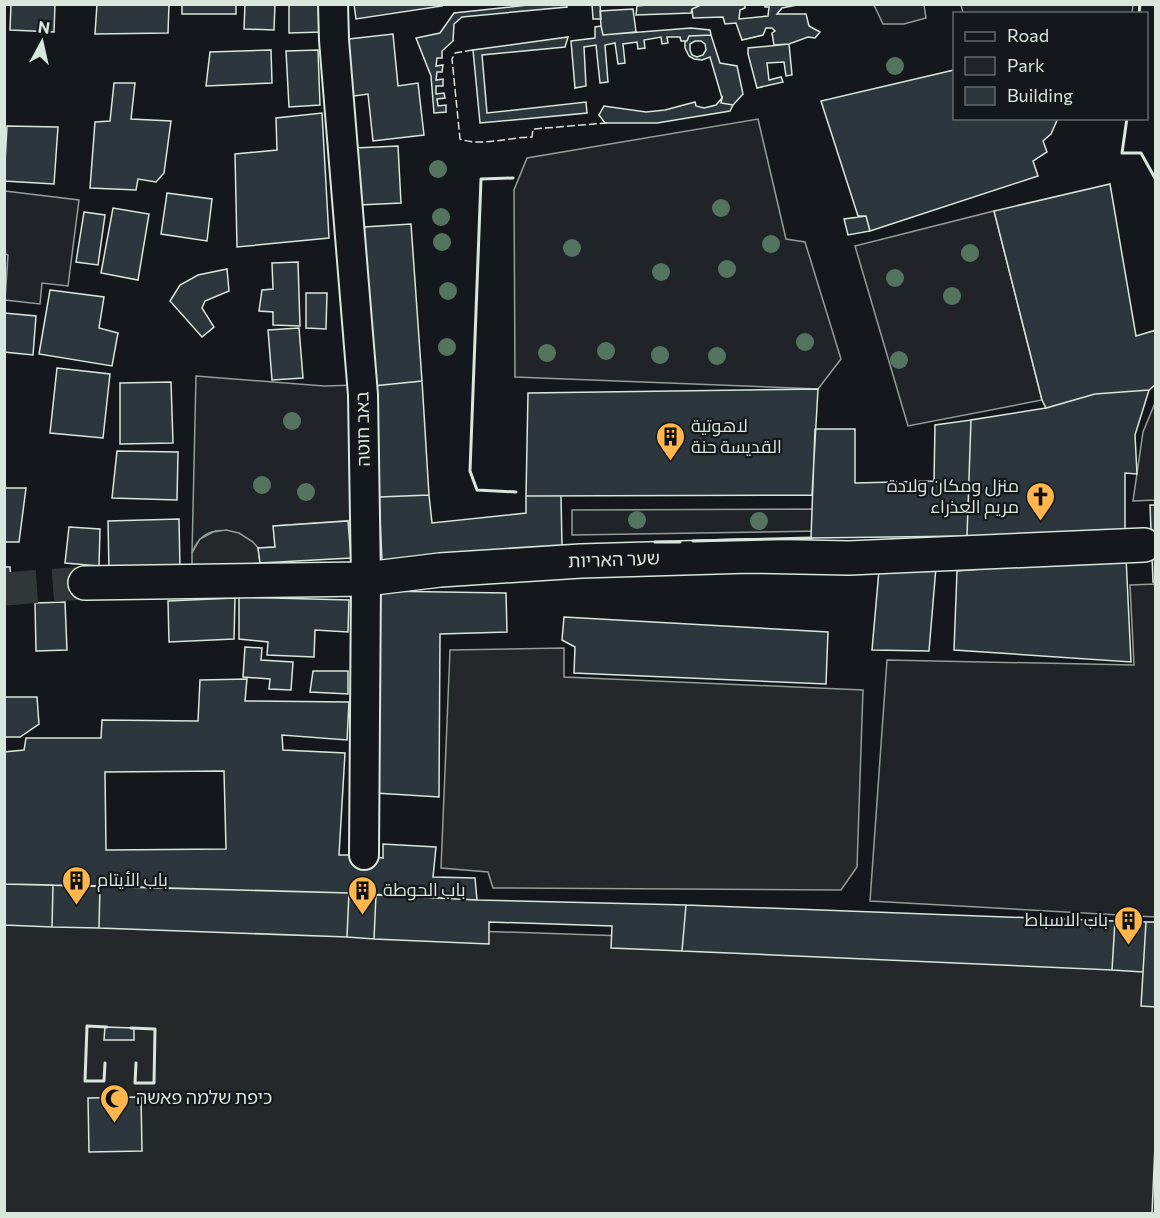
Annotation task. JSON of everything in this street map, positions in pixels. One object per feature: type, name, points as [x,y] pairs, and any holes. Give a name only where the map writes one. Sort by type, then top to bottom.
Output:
[{"type":"street","name":"באב חוטה","points":[[333,4],[363,395],[366,579],[364,855]]},
{"type":"street","name":"שער האריות","points":[[85,583],[366,579],[440,570],[581,561],[750,556],[849,558],[1144,545]]},
{"type":"green space","points":[[961,4],[1133,5],[1132,12],[963,12]]},
{"type":"green space","points":[[874,5],[924,5],[926,18],[904,24],[883,24]]},
{"type":"green space","points":[[758,119],[786,239],[805,242],[841,359],[818,389],[515,377],[514,190],[527,158]]},
{"type":"green space","points":[[5,191],[79,200],[68,286],[42,283],[40,304],[5,300],[8,255],[5,254]]},
{"type":"green space","points":[[994,211],[1042,400],[908,426],[855,246]]},
{"type":"green space","points":[[196,376],[324,386],[356,385],[356,520],[274,526],[275,547],[258,548],[241,535],[222,531],[213,532],[197,543],[192,553]]},
{"type":"green space","points":[[1155,403],[1155,500],[1133,501],[1143,432]]},
{"type":"green space","points":[[820,509],[819,531],[572,535],[572,510]]},
{"type":"green space","points":[[1155,584],[1155,917],[870,901],[887,660],[1134,665],[1130,585]]},
{"type":"shaded area","points":[[226,530],[239,533],[253,542],[258,548],[260,563],[251,564],[251,570],[192,569],[192,553],[200,539],[213,532]]},
{"type":"shaded area","points":[[564,648],[564,677],[863,690],[857,867],[841,890],[493,888],[488,872],[441,868],[450,650]]},
{"type":"shaded area","points":[[4,915],[1155,954],[1155,1213],[5,1213]]},
{"type":"building","points":[[11,4],[55,4],[54,32],[10,30]]},
{"type":"building","points":[[97,4],[169,4],[168,33],[95,34]]},
{"type":"building","points":[[182,4],[236,4],[236,14],[182,14]]},
{"type":"building","points":[[245,4],[275,4],[274,30],[244,29]]},
{"type":"building","points":[[289,4],[322,4],[322,32],[289,33]]},
{"type":"building","points":[[354,4],[441,4],[442,6],[356,19]]},
{"type":"building","points":[[537,4],[566,4],[567,7],[462,17],[454,24],[453,41],[442,51],[442,58],[437,58],[436,66],[443,65],[442,72],[437,72],[436,80],[443,79],[443,86],[436,86],[436,94],[444,93],[445,98],[437,99],[438,106],[446,105],[446,112],[434,113],[431,76],[416,38],[440,33],[454,13]]},
{"type":"building","points":[[592,4],[600,4],[601,19],[593,19]]},
{"type":"building","points":[[703,4],[692,9],[691,13],[636,15],[637,6]]},
{"type":"building","points":[[703,4],[745,4],[745,8],[740,10],[739,19],[768,16],[769,7],[765,7],[765,4],[802,4],[782,8],[777,14],[806,14],[809,26],[820,32],[815,38],[808,37],[789,44],[774,45],[772,33],[775,31],[772,28],[766,28],[763,35],[742,40],[736,23],[725,24],[723,17],[693,18],[692,9]]},
{"type":"building","points":[[633,9],[636,32],[603,35],[600,11]]},
{"type":"building","points":[[601,26],[603,35],[691,28],[710,30],[711,35],[689,36],[687,41],[681,41],[680,37],[667,37],[668,43],[662,44],[661,37],[644,40],[645,48],[638,49],[637,42],[623,44],[625,63],[618,64],[615,43],[605,45],[608,82],[600,83],[596,45],[584,47],[586,86],[575,88],[571,41],[595,38],[595,27]]},
{"type":"building","points":[[393,34],[398,86],[418,83],[424,135],[373,141],[368,94],[347,97],[340,40]]},
{"type":"building","points":[[711,35],[720,63],[737,66],[743,94],[733,105],[721,103],[722,98],[710,57],[702,60],[689,56],[685,48],[685,41],[689,36]],"holes":[[[701,41],[705,44],[706,50],[703,55],[697,57],[692,55],[690,44]]]},
{"type":"building","points":[[568,37],[565,47],[482,55],[487,113],[586,102],[587,113],[480,123],[473,50]]},
{"type":"building","points":[[789,44],[792,75],[786,76],[784,62],[767,63],[769,80],[781,77],[783,82],[757,88],[748,48]]},
{"type":"building","points":[[271,50],[272,83],[206,86],[210,52]]},
{"type":"building","points":[[318,50],[320,105],[289,107],[286,51]]},
{"type":"building","points":[[953,70],[953,120],[1057,120],[1051,134],[1043,141],[1047,152],[1033,161],[1038,176],[870,231],[866,216],[858,216],[821,101]]},
{"type":"building","points":[[114,83],[135,83],[131,119],[171,121],[164,173],[156,182],[138,179],[136,190],[90,188],[95,122],[110,121]]},
{"type":"building","points":[[722,98],[721,103],[733,105],[730,111],[657,123],[605,123],[599,115],[604,106],[646,112],[665,110],[695,102],[696,106],[704,108],[716,105]]},
{"type":"building","points":[[322,113],[329,238],[237,247],[235,154],[277,150],[276,118]]},
{"type":"building","points":[[7,126],[58,127],[54,184],[4,181]]},
{"type":"building","points":[[398,146],[401,203],[359,205],[355,148]]},
{"type":"building","points":[[1110,184],[1136,336],[1156,330],[1155,385],[1149,390],[1095,394],[1046,408],[1042,400],[994,211]]},
{"type":"building","points":[[167,193],[212,199],[207,241],[161,234]]},
{"type":"building","points":[[113,208],[149,214],[138,280],[101,273]]},
{"type":"building","points":[[84,212],[105,215],[98,265],[76,262]]},
{"type":"building","points":[[866,216],[870,231],[848,235],[844,219]]},
{"type":"building","points":[[411,224],[422,381],[373,386],[364,227]]},
{"type":"building","points":[[298,262],[300,326],[273,325],[273,312],[259,311],[262,290],[273,289],[272,263]]},
{"type":"building","points":[[227,269],[229,291],[205,301],[202,308],[214,327],[202,337],[170,301],[180,285],[198,275]]},
{"type":"building","points":[[50,290],[104,297],[99,328],[118,333],[112,366],[39,354]]},
{"type":"building","points":[[306,293],[327,293],[326,329],[306,328]]},
{"type":"building","points":[[4,313],[36,316],[33,355],[4,352]]},
{"type":"building","points":[[299,328],[303,378],[272,380],[268,330]]},
{"type":"building","points":[[57,368],[110,374],[103,438],[50,433]]},
{"type":"building","points":[[422,381],[429,495],[379,497],[373,386]]},
{"type":"building","points":[[171,382],[173,443],[120,444],[120,383]]},
{"type":"building","name":"لاهوتية القديسة حنة","points":[[818,389],[812,495],[526,496],[528,393]]},
{"type":"building","points":[[1149,390],[1135,435],[1137,474],[1125,473],[1125,535],[967,536],[971,420],[1046,408],[1095,394]]},
{"type":"building","points":[[971,420],[967,536],[811,538],[815,429],[855,429],[855,483],[934,481],[935,425]]},
{"type":"building","points":[[117,451],[178,452],[177,500],[112,498]]},
{"type":"building","points":[[4,488],[26,488],[19,542],[4,542]]},
{"type":"building","points":[[429,495],[432,523],[526,513],[526,496],[561,496],[562,546],[382,561],[379,497]]},
{"type":"building","points":[[1150,505],[1156,505],[1156,582],[1153,582]]},
{"type":"building","points":[[179,519],[180,569],[109,571],[108,521]]},
{"type":"building","points":[[348,521],[351,558],[260,563],[258,548],[275,547],[273,526]]},
{"type":"building","points":[[69,527],[100,529],[99,566],[65,563]]},
{"type":"building","points":[[1126,557],[1131,662],[954,650],[957,571]]},
{"type":"building","points":[[4,567],[10,567],[12,596],[4,597]]},
{"type":"building","points":[[936,567],[929,651],[872,650],[879,570]]},
{"type":"building","points":[[380,591],[506,593],[507,632],[440,634],[439,797],[375,793]]},
{"type":"building","points":[[239,597],[349,600],[348,632],[315,630],[314,657],[267,655],[268,642],[239,639]]},
{"type":"building","points":[[235,598],[234,639],[169,642],[168,601]]},
{"type":"building","points":[[65,602],[67,650],[36,651],[35,603]]},
{"type":"building","points":[[564,617],[828,632],[826,684],[574,673],[575,647],[562,640]]},
{"type":"building","points":[[245,647],[262,648],[261,660],[293,662],[291,690],[269,689],[270,679],[243,677]]},
{"type":"building","points":[[313,671],[348,671],[348,694],[310,692]]},
{"type":"building","points":[[247,679],[245,701],[349,702],[347,740],[282,735],[283,750],[345,753],[339,855],[383,858],[383,844],[436,847],[433,877],[475,878],[477,900],[349,893],[4,884],[4,752],[24,750],[26,738],[101,738],[102,720],[198,721],[200,680]],"holes":[[[224,771],[226,849],[106,850],[105,772]]]},
{"type":"building","points":[[4,697],[37,697],[39,724],[20,737],[4,737]]},
{"type":"building","points":[[4,884],[53,885],[52,927],[4,925]]},
{"type":"building","name":"باب الأيتام","points":[[53,885],[100,886],[99,928],[52,927]]},
{"type":"building","points":[[100,886],[349,893],[347,937],[99,928]]},
{"type":"building","name":"باب الحوطة","points":[[349,893],[376,895],[374,939],[347,937]]},
{"type":"building","points":[[376,895],[686,905],[682,951],[611,948],[612,926],[489,922],[489,944],[374,939]]},
{"type":"building","points":[[686,905],[1115,921],[1112,970],[682,951]]},
{"type":"building","name":"باب الاسباط","points":[[1115,921],[1146,922],[1143,972],[1112,970]]},
{"type":"building","points":[[1146,922],[1156,922],[1156,1007],[1141,1006]]},
{"type":"building","points":[[105,1027],[134,1028],[134,1040],[104,1040]]},
{"type":"building","name":"כיפת שלמה פאשה","points":[[141,1097],[142,1151],[89,1152],[88,1098]]},
{"type":"building","points":[[1156,1122],[1156,1214],[1152,1214]]},
{"type":"tunnel","points":[[4,589],[85,583]]},
{"type":"fence","points":[[473,50],[455,53],[452,59],[460,139],[477,142],[532,137],[533,129],[607,123]]},
{"type":"wall","points":[[1139,12],[1140,4]]},
{"type":"wall","points":[[1127,120],[1122,153],[1141,153],[1156,180]]},
{"type":"wall","points":[[513,178],[481,179],[470,471],[477,490],[516,492]]},
{"type":"wall","points":[[693,541],[811,538]]},
{"type":"wall","points":[[655,542],[680,542]]},
{"type":"wall","points":[[105,1063],[104,1081],[85,1081],[87,1026],[107,1027]]},
{"type":"wall","points":[[131,1028],[155,1029],[154,1083],[135,1083],[136,1063]]},
{"type":"place","name":"لاهوتية القديسة حنة","points":[[670,462]]},
{"type":"place","name":"منزل ومكان ولادة مريم العذراء","points":[[1040,522]]},
{"type":"place","name":"باب الأيتام","points":[[76,906]]},
{"type":"place","name":"باب الحوطة","points":[[362,916]]},
{"type":"place","name":"باب الاسباط","points":[[1129,946]]},
{"type":"place","name":"כיפת שלמה פאשה","points":[[115,1124]]}]
